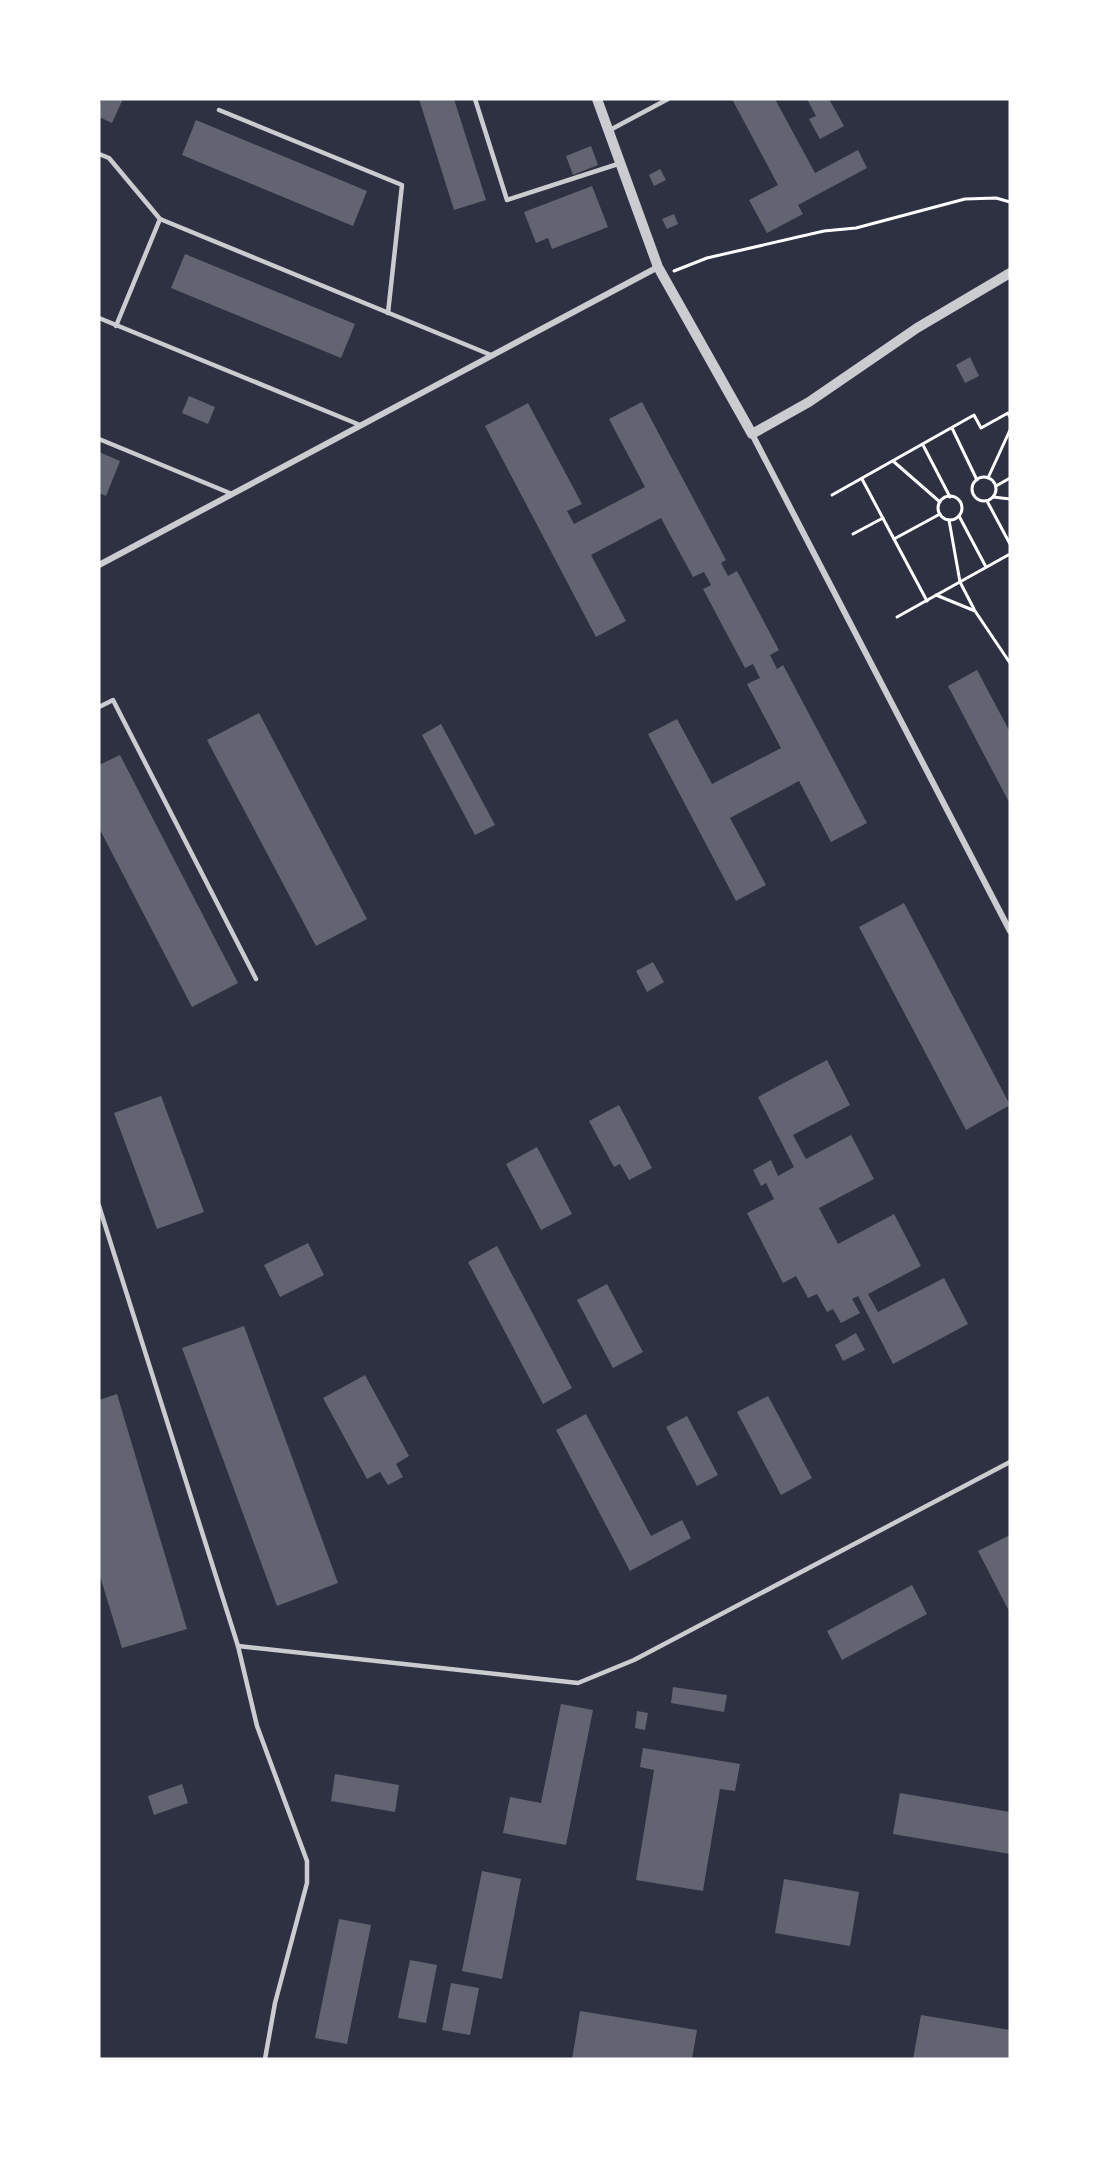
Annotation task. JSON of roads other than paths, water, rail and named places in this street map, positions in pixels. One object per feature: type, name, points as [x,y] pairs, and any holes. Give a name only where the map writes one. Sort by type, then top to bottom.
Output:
[{"type":"street","points":[[597,99],[660,271],[752,434],[1010,931]]},
{"type":"street","points":[[99,565],[491,355],[660,271]]},
{"type":"street","points":[[752,434],[809,402],[917,328],[1010,273]]},
{"type":"lane","points":[[475,99],[507,200],[621,163]]},
{"type":"lane","points":[[609,130],[668,99]]},
{"type":"lane","points":[[219,110],[402,185],[388,313]]},
{"type":"lane","points":[[99,154],[109,158],[160,219],[491,355]]},
{"type":"lane","points":[[116,326],[160,219]]},
{"type":"lane","points":[[99,318],[360,426]]},
{"type":"lane","points":[[99,439],[232,494]]},
{"type":"lane","points":[[99,707],[112,700],[256,978]]},
{"type":"lane","points":[[99,1206],[238,1646],[257,1726],[307,1861],[307,1882],[275,2002],[265,2059]]},
{"type":"lane","points":[[238,1646],[578,1683],[634,1660],[1010,1462]]}]
